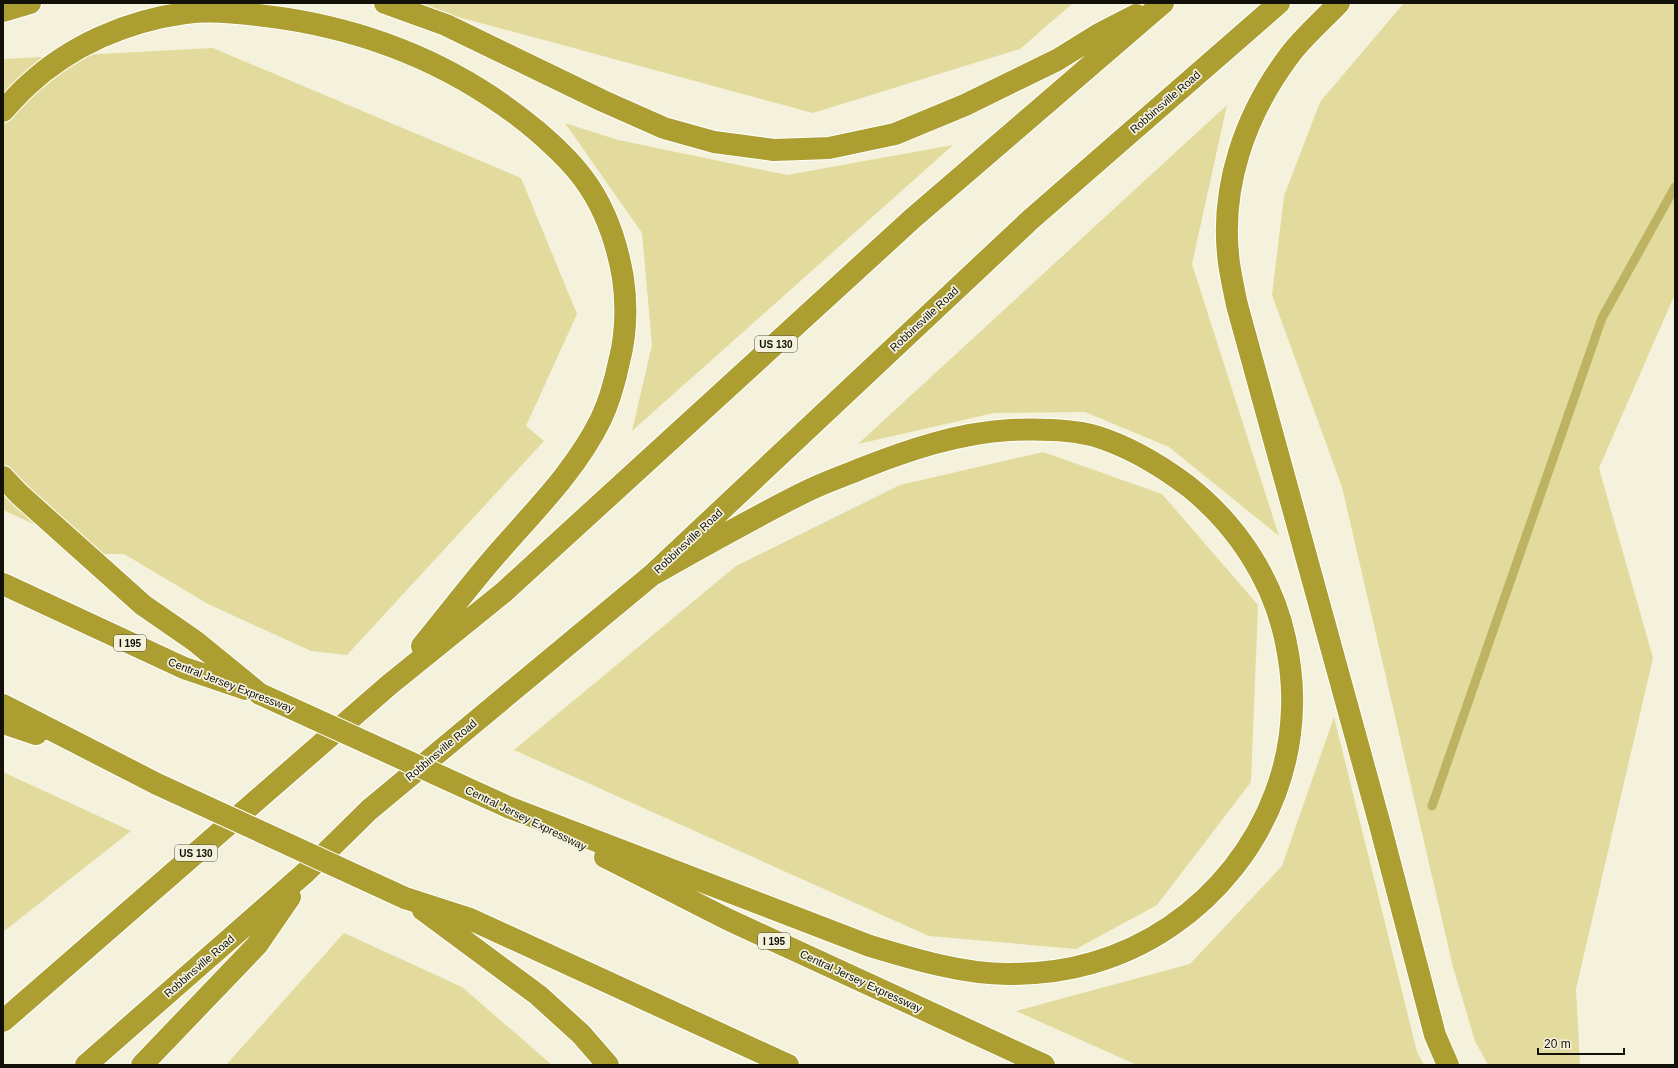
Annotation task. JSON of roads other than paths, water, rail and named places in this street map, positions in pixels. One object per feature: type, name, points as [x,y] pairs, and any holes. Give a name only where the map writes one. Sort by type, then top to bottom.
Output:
[{"type":"highway","points":[[3,11],[30,3]]},
{"type":"highway","points":[[385,3],[446,25],[664,128],[714,142],[774,150],[829,148],[895,134],[965,106],[1057,60],[1099,34],[1158,3]]},
{"type":"highway","name":"US 130","points":[[3,1021],[389,685],[504,592],[912,219],[1163,3]]},
{"type":"highway","name":"Robbinsville Road","points":[[86,1065],[307,871],[369,810],[652,575],[1030,220],[1278,3]]},
{"type":"highway","points":[[1339,3],[1290,54],[1265,90],[1246,129],[1232,175],[1227,223],[1229,262],[1237,305],[1380,825],[1434,1035],[1448,1065]]},
{"type":"highway","points":[[3,111],[28,84],[59,60],[98,38],[144,21],[187,13],[236,12],[307,22],[365,36],[403,50],[438,66],[473,85],[515,114],[554,146],[572,164],[586,182],[598,202],[611,230],[621,264],[624,288],[625,324],[620,360],[610,397],[601,418],[581,454],[560,483],[490,562],[389,685]]},
{"type":"highway","points":[[508,807],[870,946],[925,962],[961,969],[1004,974],[1048,972],[1091,964],[1128,950],[1167,930],[1202,903],[1233,869],[1257,834],[1277,791],[1288,750],[1292,708],[1290,665],[1280,618],[1262,575],[1237,535],[1205,500],[1171,473],[1159,466],[1135,453],[1093,436],[1053,430],[1009,430],[954,438],[896,455],[804,492],[652,575]]},
{"type":"highway","points":[[3,477],[19,494],[143,605],[195,641],[260,694]]},
{"type":"highway","name":"Central Jersey Expressway","points":[[3,584],[184,668],[260,694],[508,807],[727,919],[1044,1065]]},
{"type":"highway","points":[[3,705],[157,784]]},
{"type":"highway","points":[[3,723],[43,737],[157,784],[405,898],[470,919],[788,1065]]},
{"type":"highway","points":[[142,1065],[257,945],[307,871]]},
{"type":"highway","points":[[405,898],[538,995],[581,1034],[608,1065]]},
{"type":"waterway","points":[[1432,806],[1602,318],[1675,187]]}]
